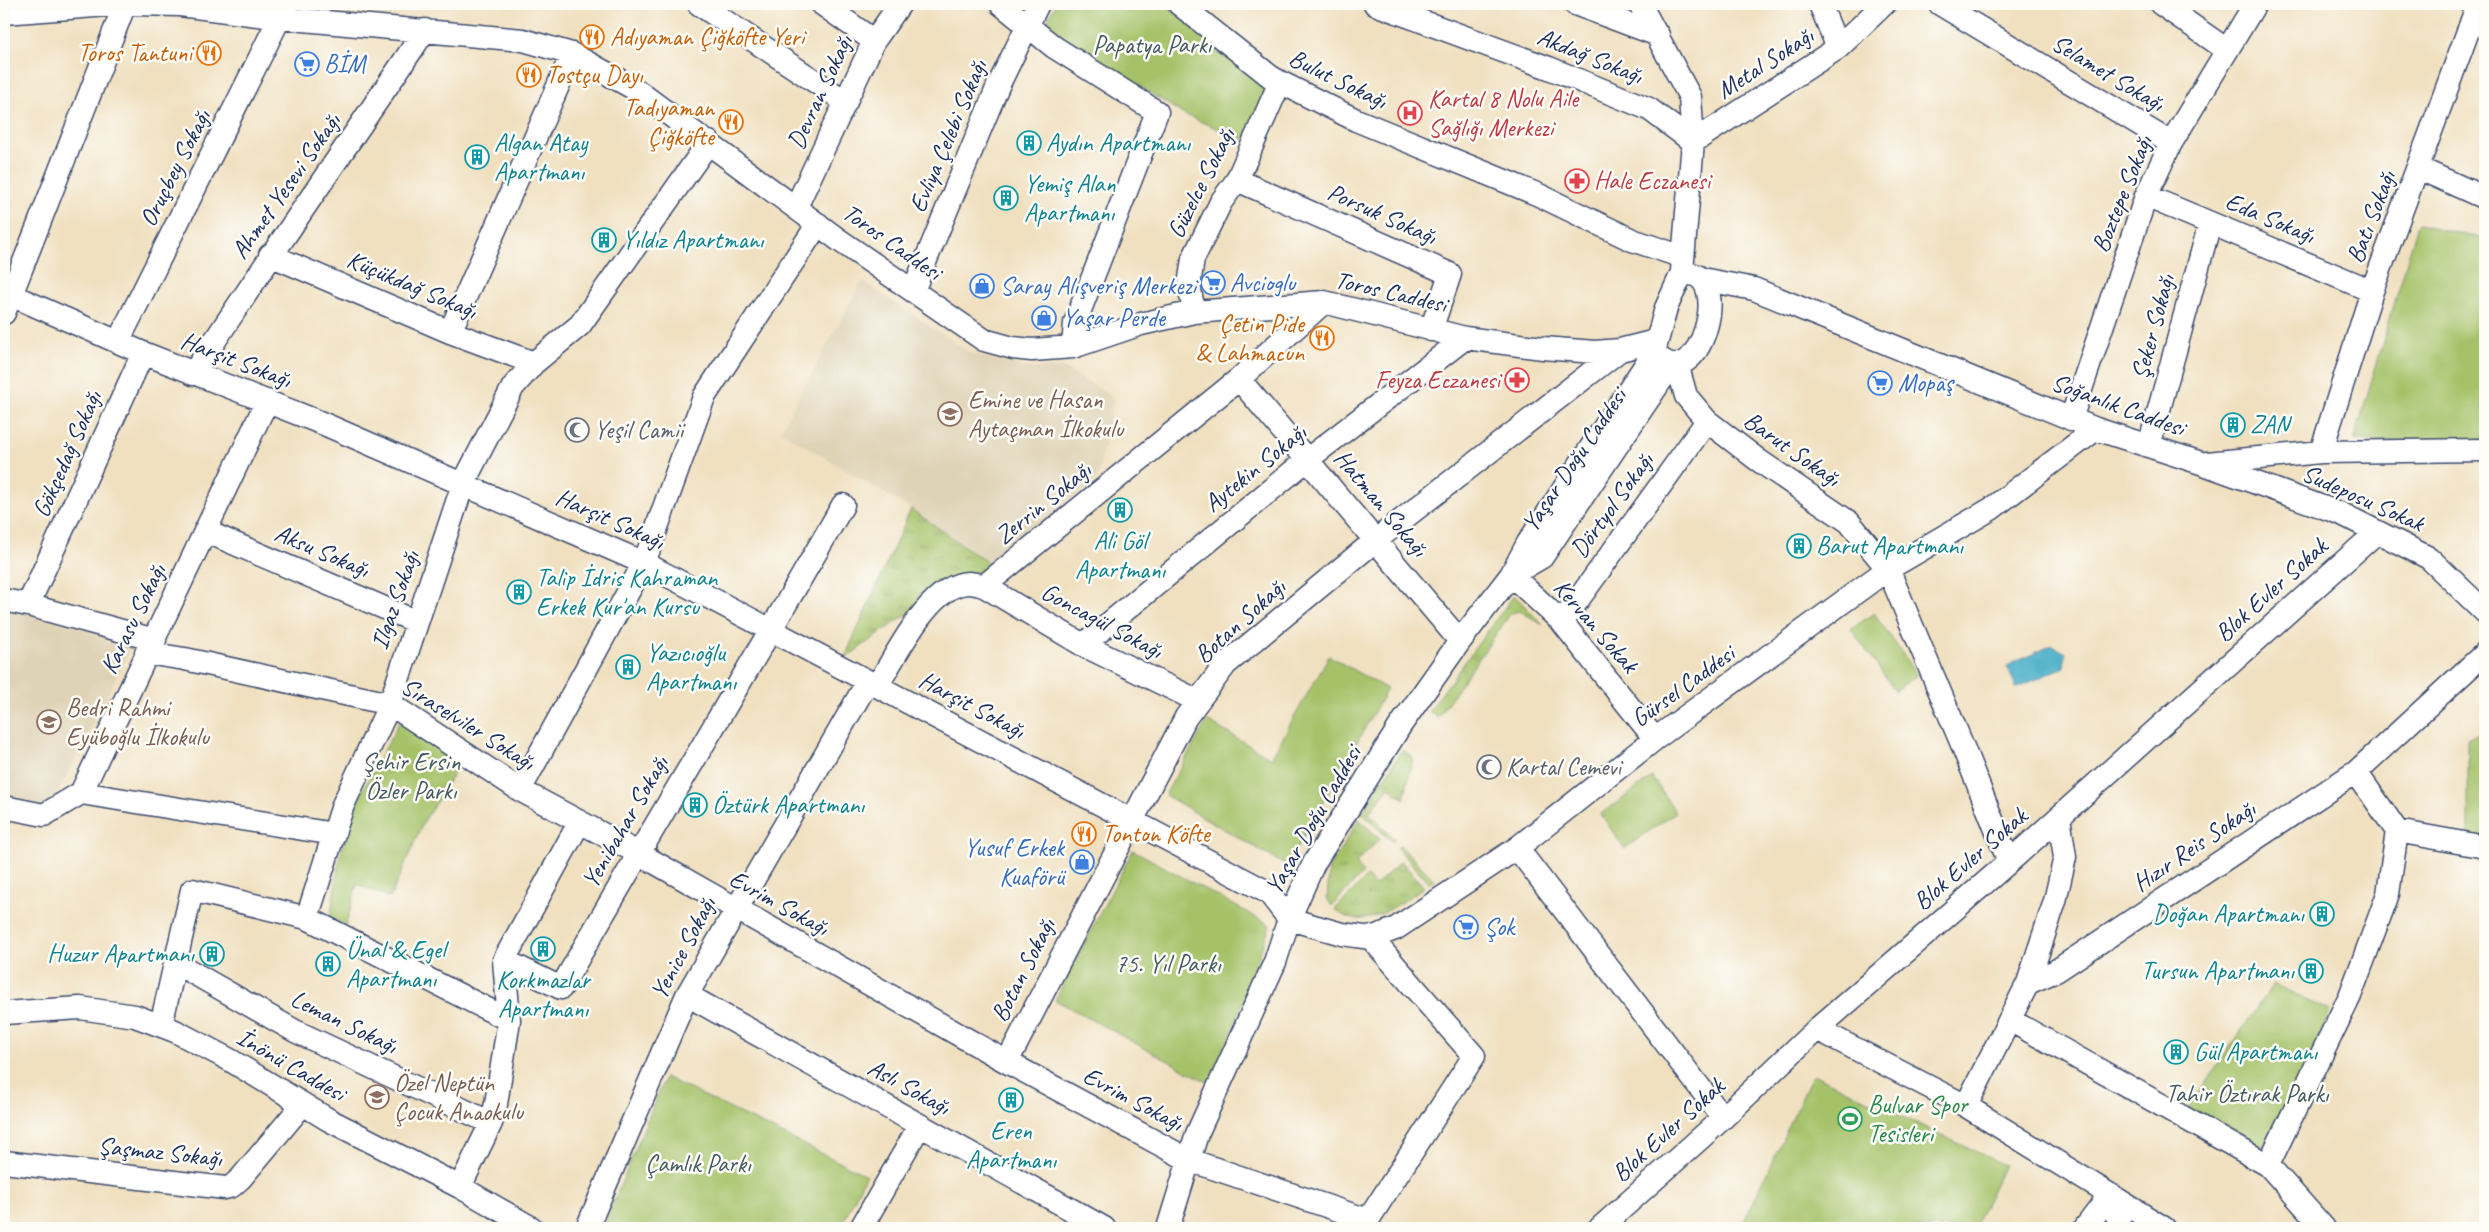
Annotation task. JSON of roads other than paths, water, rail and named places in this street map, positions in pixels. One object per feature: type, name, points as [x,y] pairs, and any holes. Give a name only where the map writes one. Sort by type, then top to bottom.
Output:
[{"type":"street","points":[[4,13],[123,4],[7,304]]},
{"type":"street","name":"Toros Caddesi","points":[[130,4],[167,4],[283,11],[425,30],[523,40],[572,54],[635,88],[818,224],[984,340],[1013,348],[1032,350],[1073,347],[1141,324],[1194,312],[1324,302],[1465,338],[1543,348],[1595,352],[1620,350],[1665,355]]},
{"type":"street","points":[[699,4],[846,102]]},
{"type":"street","points":[[822,4],[874,41]]},
{"type":"street","name":"Devran Sokağı","points":[[796,207],[874,41],[900,4]]},
{"type":"street","points":[[1001,4],[1054,47],[1157,112],[1076,323],[1073,347]]},
{"type":"street","name":"Evliya Çelebi Sokağı","points":[[913,291],[998,86],[1038,4]]},
{"type":"street","name":"Bulut Sokağı","points":[[1179,4],[1271,77],[1280,82],[1356,120],[1539,195],[1632,240],[1694,277]]},
{"type":"street","name":"Akdağ Sokağı","points":[[1375,4],[1549,68],[1650,109],[1693,142]]},
{"type":"street","points":[[1575,4],[1658,35]]},
{"type":"street","points":[[1640,4],[1690,98],[1693,142],[1694,277],[1706,325],[1695,350],[1688,360],[1665,355],[1672,292],[1694,277]]},
{"type":"street","points":[[1820,4],[1838,48]]},
{"type":"street","name":"Metal Sokağı","points":[[1693,142],[1838,48],[1884,4]]},
{"type":"street","name":"Selamet Sokağı","points":[[1940,4],[2171,143]]},
{"type":"street","points":[[2161,4],[2227,50]]},
{"type":"street","name":"Boztepe Sokağı","points":[[2071,418],[2146,196],[2171,143],[2255,4]]},
{"type":"street","name":"Batı Sokağı","points":[[2321,452],[2372,291],[2478,4]]},
{"type":"street","name":"Oruçbey Sokağı","points":[[118,342],[283,11]]},
{"type":"street","name":"Ahmet Yesevi Sokağı","points":[[193,374],[270,254],[313,197],[425,30]]},
{"type":"street","points":[[450,332],[572,54]]},
{"type":"street","name":"Güzelce Sokağı","points":[[1194,312],[1189,286],[1193,259],[1222,202],[1237,180],[1280,82]]},
{"type":"street","name":"Ilgaz Sokağı","points":[[306,918],[343,805],[390,704],[463,484],[513,386],[534,363],[580,325],[709,142]]},
{"type":"street","points":[[2418,168],[2485,198]]},
{"type":"street","name":"Porsuk Sokağı","points":[[1237,180],[1450,274],[1431,330]]},
{"type":"street","name":"Eda Sokağı","points":[[2146,196],[2372,291]]},
{"type":"street","name":"Şeker Sokağı","points":[[2149,446],[2210,223]]},
{"type":"street","points":[[520,790],[644,563],[704,397],[818,224]]},
{"type":"street","name":"Küçükdağ Sokağı","points":[[270,254],[450,332],[534,363]]},
{"type":"street","name":"Soğanlık Caddesi","points":[[1694,277],[1754,289],[2096,428],[2200,463],[2321,452],[2485,450]]},
{"type":"street","name":"Zerrin Sokağı","points":[[984,586],[1239,379],[1324,302]]},
{"type":"street","name":"Harşit Sokağı","points":[[7,304],[118,342],[193,374],[266,401],[644,563],[1269,892],[1288,919]]},
{"type":"street","name":"Aytekin Sokağı","points":[[1083,646],[1308,459],[1465,338]]},
{"type":"street","name":"Botan Sokağı","points":[[1007,1062],[1131,820],[1196,700],[1226,664],[1376,540],[1620,350]]},
{"type":"street","name":"Gökçedağ Sokağı","points":[[28,605],[142,353]]},
{"type":"street","name":"Barut Sokağı","points":[[1665,355],[1686,396],[1707,421],[1758,460],[1848,522],[1888,569],[2009,862]]},
{"type":"street","name":"Yaşar Doğu Caddesi","points":[[1168,1228],[1197,1134],[1275,962],[1288,919],[1314,863],[1400,726],[1460,641],[1511,576],[1528,543],[1665,355]]},
{"type":"street","name":"Hatman Sokağı","points":[[1239,379],[1460,641]]},
{"type":"street","name":"Karasu Sokağı","points":[[81,793],[266,401]]},
{"type":"street","name":"Dörtyol Sokağı","points":[[1562,622],[1707,421]]},
{"type":"street","name":"Gürsel Caddesi","points":[[1288,919],[1342,934],[1371,938],[1394,929],[1517,848],[1655,739],[1888,569],[1991,509],[2096,428]]},
{"type":"street","name":"Sudeposu Sokak","points":[[2200,463],[2342,514],[2376,533],[2429,558],[2485,612]]},
{"type":"street","name":"Yenibahar Sokağı","points":[[504,960],[561,988],[638,853],[772,630],[843,505]]},
{"type":"street","name":"Aksu Sokağı","points":[[206,531],[417,622]]},
{"type":"street","name":"Blok Evler Sokak","points":[[1600,1228],[1723,1118],[1817,1029],[2060,817],[2376,533]]},
{"type":"street","name":"Kervan Sokak","points":[[1511,576],[1562,622],[1655,739]]},
{"type":"street","points":[[872,683],[938,596],[953,587],[969,583],[984,586]]},
{"type":"street","name":"Goncagül Sokağı","points":[[984,586],[1083,646],[1196,700]]},
{"type":"street","name":"Sıraselviler Sokağı","points":[[4,600],[28,605],[185,659],[390,704],[520,790],[579,823]]},
{"type":"street","name":"Hızır Reis Sokağı","points":[[2028,983],[2056,971],[2356,772],[2485,653]]},
{"type":"street","name":"Yenice Sokağı","points":[[587,1228],[687,994],[735,910],[872,683]]},
{"type":"street","points":[[2268,1165],[2350,996],[2388,894],[2397,831],[2356,772]]},
{"type":"street","points":[[4,807],[44,815],[81,793],[334,834]]},
{"type":"street","points":[[1966,1106],[2028,983],[2055,901],[2065,857],[2060,817]]},
{"type":"street","points":[[460,1187],[491,1123],[496,1104],[509,1020],[504,960],[579,823]]},
{"type":"street","name":"Evrim Sokağı","points":[[579,823],[638,853],[735,910],[1007,1062],[1189,1160],[1372,1224],[1474,1056],[1371,938]]},
{"type":"street","points":[[2397,831],[2485,847]]},
{"type":"street","points":[[1517,848],[1723,1118]]},
{"type":"street","points":[[161,1025],[192,890],[306,918],[509,1020]]},
{"type":"street","name":"Leman Sokağı","points":[[176,963],[295,1031],[491,1123]]},
{"type":"street","name":"Aslı Sokağı","points":[[687,994],[1104,1228]]},
{"type":"street","name":"İnönü Caddesi","points":[[4,1013],[80,1008],[134,1016],[161,1025],[230,1060],[337,1124],[460,1187],[525,1226]]},
{"type":"street","points":[[2010,1020],[2195,1122],[2268,1165],[2324,1228]]},
{"type":"street","points":[[1817,1029],[1966,1106],[2164,1228]]},
{"type":"street","name":"Şaşmaz Sokağı","points":[[4,1162],[225,1188],[232,1186],[241,1178],[303,1104]]},
{"type":"street","points":[[865,1227],[920,1125]]},
{"type":"street","points":[[2085,1228],[2110,1195]]},
{"type":"street","points":[[2110,1195],[2121,1228]]},
{"type":"water","points":[[2052,645],[2066,653],[2064,667],[2016,688],[2007,666]]},
{"type":"place","name":"Adıyaman Çiğköfte Yeri","points":[[592,37]]},
{"type":"place","name":"Toros Tantuni","points":[[209,53]]},
{"type":"place","name":"BİM","points":[[307,64]]},
{"type":"place","name":"Tostçu Dayı","points":[[529,75]]},
{"type":"place","name":"Kartal 8 Nolu Aile Sağlığı Merkezi","points":[[1410,113]]},
{"type":"place","name":"Tadıyaman Çiğköfte","points":[[731,122]]},
{"type":"place","name":"Aydın Apartmanı","points":[[1029,143]]},
{"type":"place","name":"Algan Atay Apartmanı","points":[[477,157]]},
{"type":"place","name":"Hale Eczanesi","points":[[1577,181]]},
{"type":"place","name":"Yemiş Alan Apartmanı","points":[[1006,198]]},
{"type":"place","name":"Yıldız Apartmanı","points":[[604,240]]},
{"type":"place","name":"Avcioglu","points":[[1213,283]]},
{"type":"place","name":"Saray Alışveriş Merkezi","points":[[982,286]]},
{"type":"place","name":"Yaşar Perde","points":[[1044,318]]},
{"type":"place","name":"Çetin Pide & Lahmacun","points":[[1322,338]]},
{"type":"place","name":"Feyza Eczanesi","points":[[1517,380]]},
{"type":"place","name":"Mopaş","points":[[1880,383]]},
{"type":"place","name":"Emine ve Hasan Aytaçman İlkokulu","points":[[950,414]]},
{"type":"place","name":"ZAN","points":[[2233,425]]},
{"type":"place","name":"Yeşil Camii","points":[[577,430]]},
{"type":"place","name":"Ali Göl Apartmanı","points":[[1120,510]]},
{"type":"place","name":"Barut Apartmanı","points":[[1799,546]]},
{"type":"place","name":"Talip İdris Kahraman Erkek Kur'an Kursu","points":[[519,592]]},
{"type":"place","name":"Yazıcıoğlu Apartmanı","points":[[628,667]]},
{"type":"place","name":"Bedri Rahmi Eyüboğlu İlkokulu","points":[[49,722]]},
{"type":"place","name":"Kartal Cemevi","points":[[1489,767]]},
{"type":"place","name":"Öztürk Apartmanı","points":[[695,805]]},
{"type":"place","name":"Tonton Köfte","points":[[1084,834]]},
{"type":"place","name":"Yusuf Erkek Kuaförü","points":[[1082,862]]},
{"type":"place","name":"Doğan Apartmanı","points":[[2322,914]]},
{"type":"place","name":"Şok","points":[[1466,927]]},
{"type":"place","name":"Korkmazlar Apartmanı","points":[[543,949]]},
{"type":"place","name":"Huzur Apartmanı","points":[[212,954]]},
{"type":"place","name":"Ünal & Egel Apartmanı","points":[[328,964]]},
{"type":"place","name":"Tursun Apartmanı","points":[[2311,971]]},
{"type":"place","name":"Gül Apartmanı","points":[[2176,1052]]},
{"type":"place","name":"Özel Neptün Çocuk Anaokulu","points":[[377,1097]]},
{"type":"place","name":"Eren Apartmanı","points":[[1011,1100]]},
{"type":"place","name":"Bulvar Spor Tesisleri","points":[[1850,1119]]},
{"type":"park label","name":"Papatya Parkı","points":[[1152,45]]},
{"type":"park label","name":"Şehir Ersin Özler Parkı","points":[[411,776]]},
{"type":"park label","name":"75. Yıl Parkı","points":[[1168,964]]},
{"type":"park label","name":"Tahir Öztırak Parkı","points":[[2247,1094]]},
{"type":"park label","name":"Çamlık Parkı","points":[[698,1164]]}]
